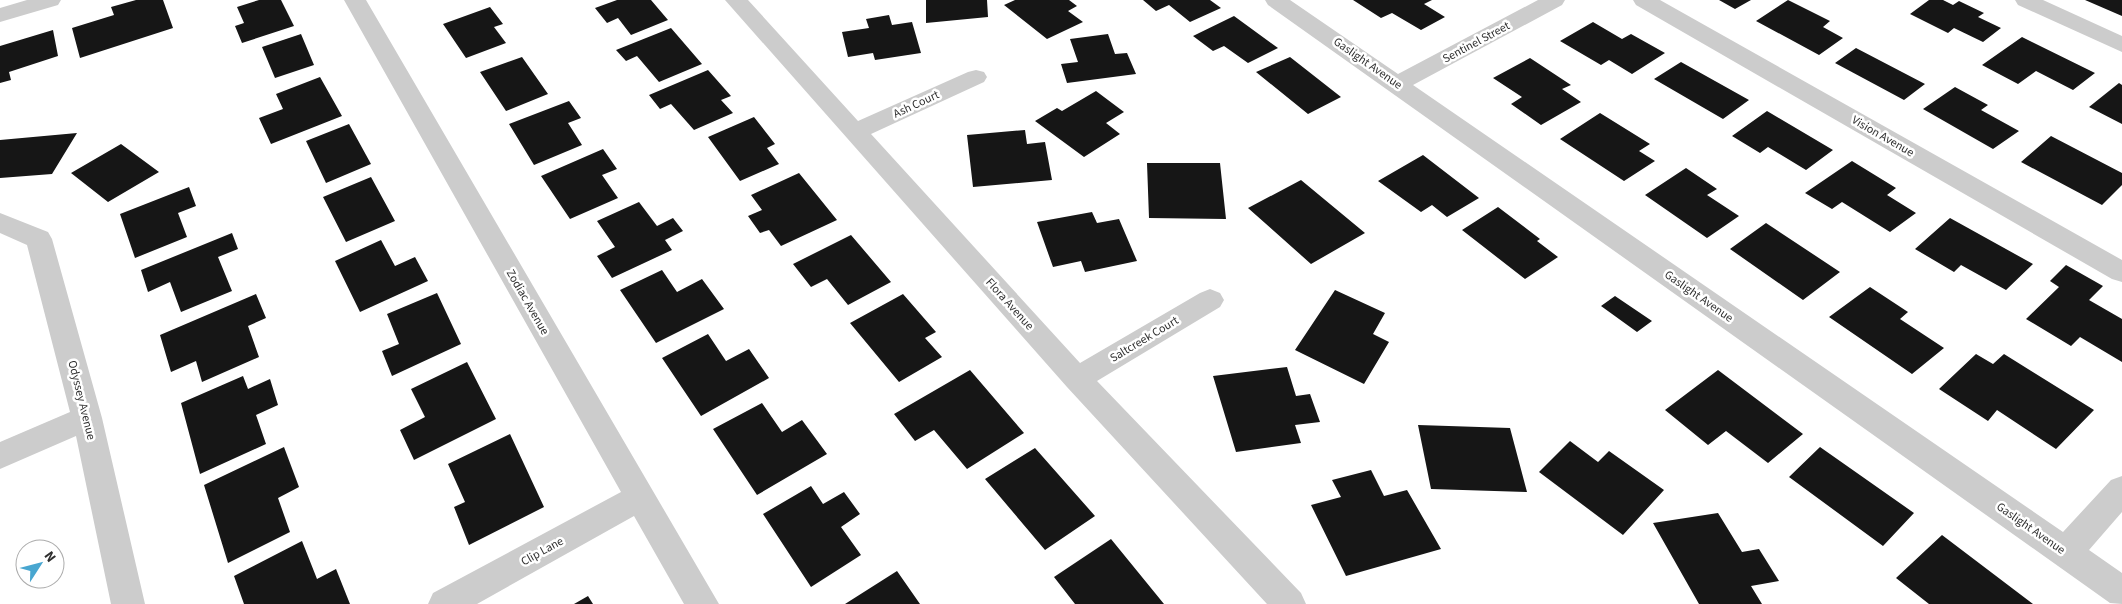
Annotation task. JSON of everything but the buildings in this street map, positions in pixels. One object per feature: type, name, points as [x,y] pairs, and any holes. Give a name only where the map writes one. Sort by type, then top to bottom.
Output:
[{"type":"street","points":[[0,15],[50,0]]},
{"type":"street","name":"Zodiac Avenue","points":[[355,0],[702,604]]},
{"type":"street","name":"Flora Avenue","points":[[736,0],[1077,378],[1289,604]]},
{"type":"street","name":"Gaslight Avenue","points":[[1276,0],[2122,592]]},
{"type":"street","name":"Sentinel Street","points":[[1397,84],[1554,0]]},
{"type":"street","name":"Vision Avenue","points":[[1644,0],[2122,272]]},
{"type":"street","points":[[2026,0],[2122,45]]},
{"type":"street","name":"Ash Court","points":[[855,132],[976,77]]},
{"type":"street","name":"Odyssey Avenue","points":[[0,222],[40,239],[87,418],[128,604]]},
{"type":"street","name":"Saltcreek Court","points":[[1077,378],[1210,300]]},
{"type":"street","points":[[0,456],[87,418]]},
{"type":"street","points":[[2066,552],[2122,490]]},
{"type":"street","name":"Clip Lane","points":[[445,604],[640,498]]}]
